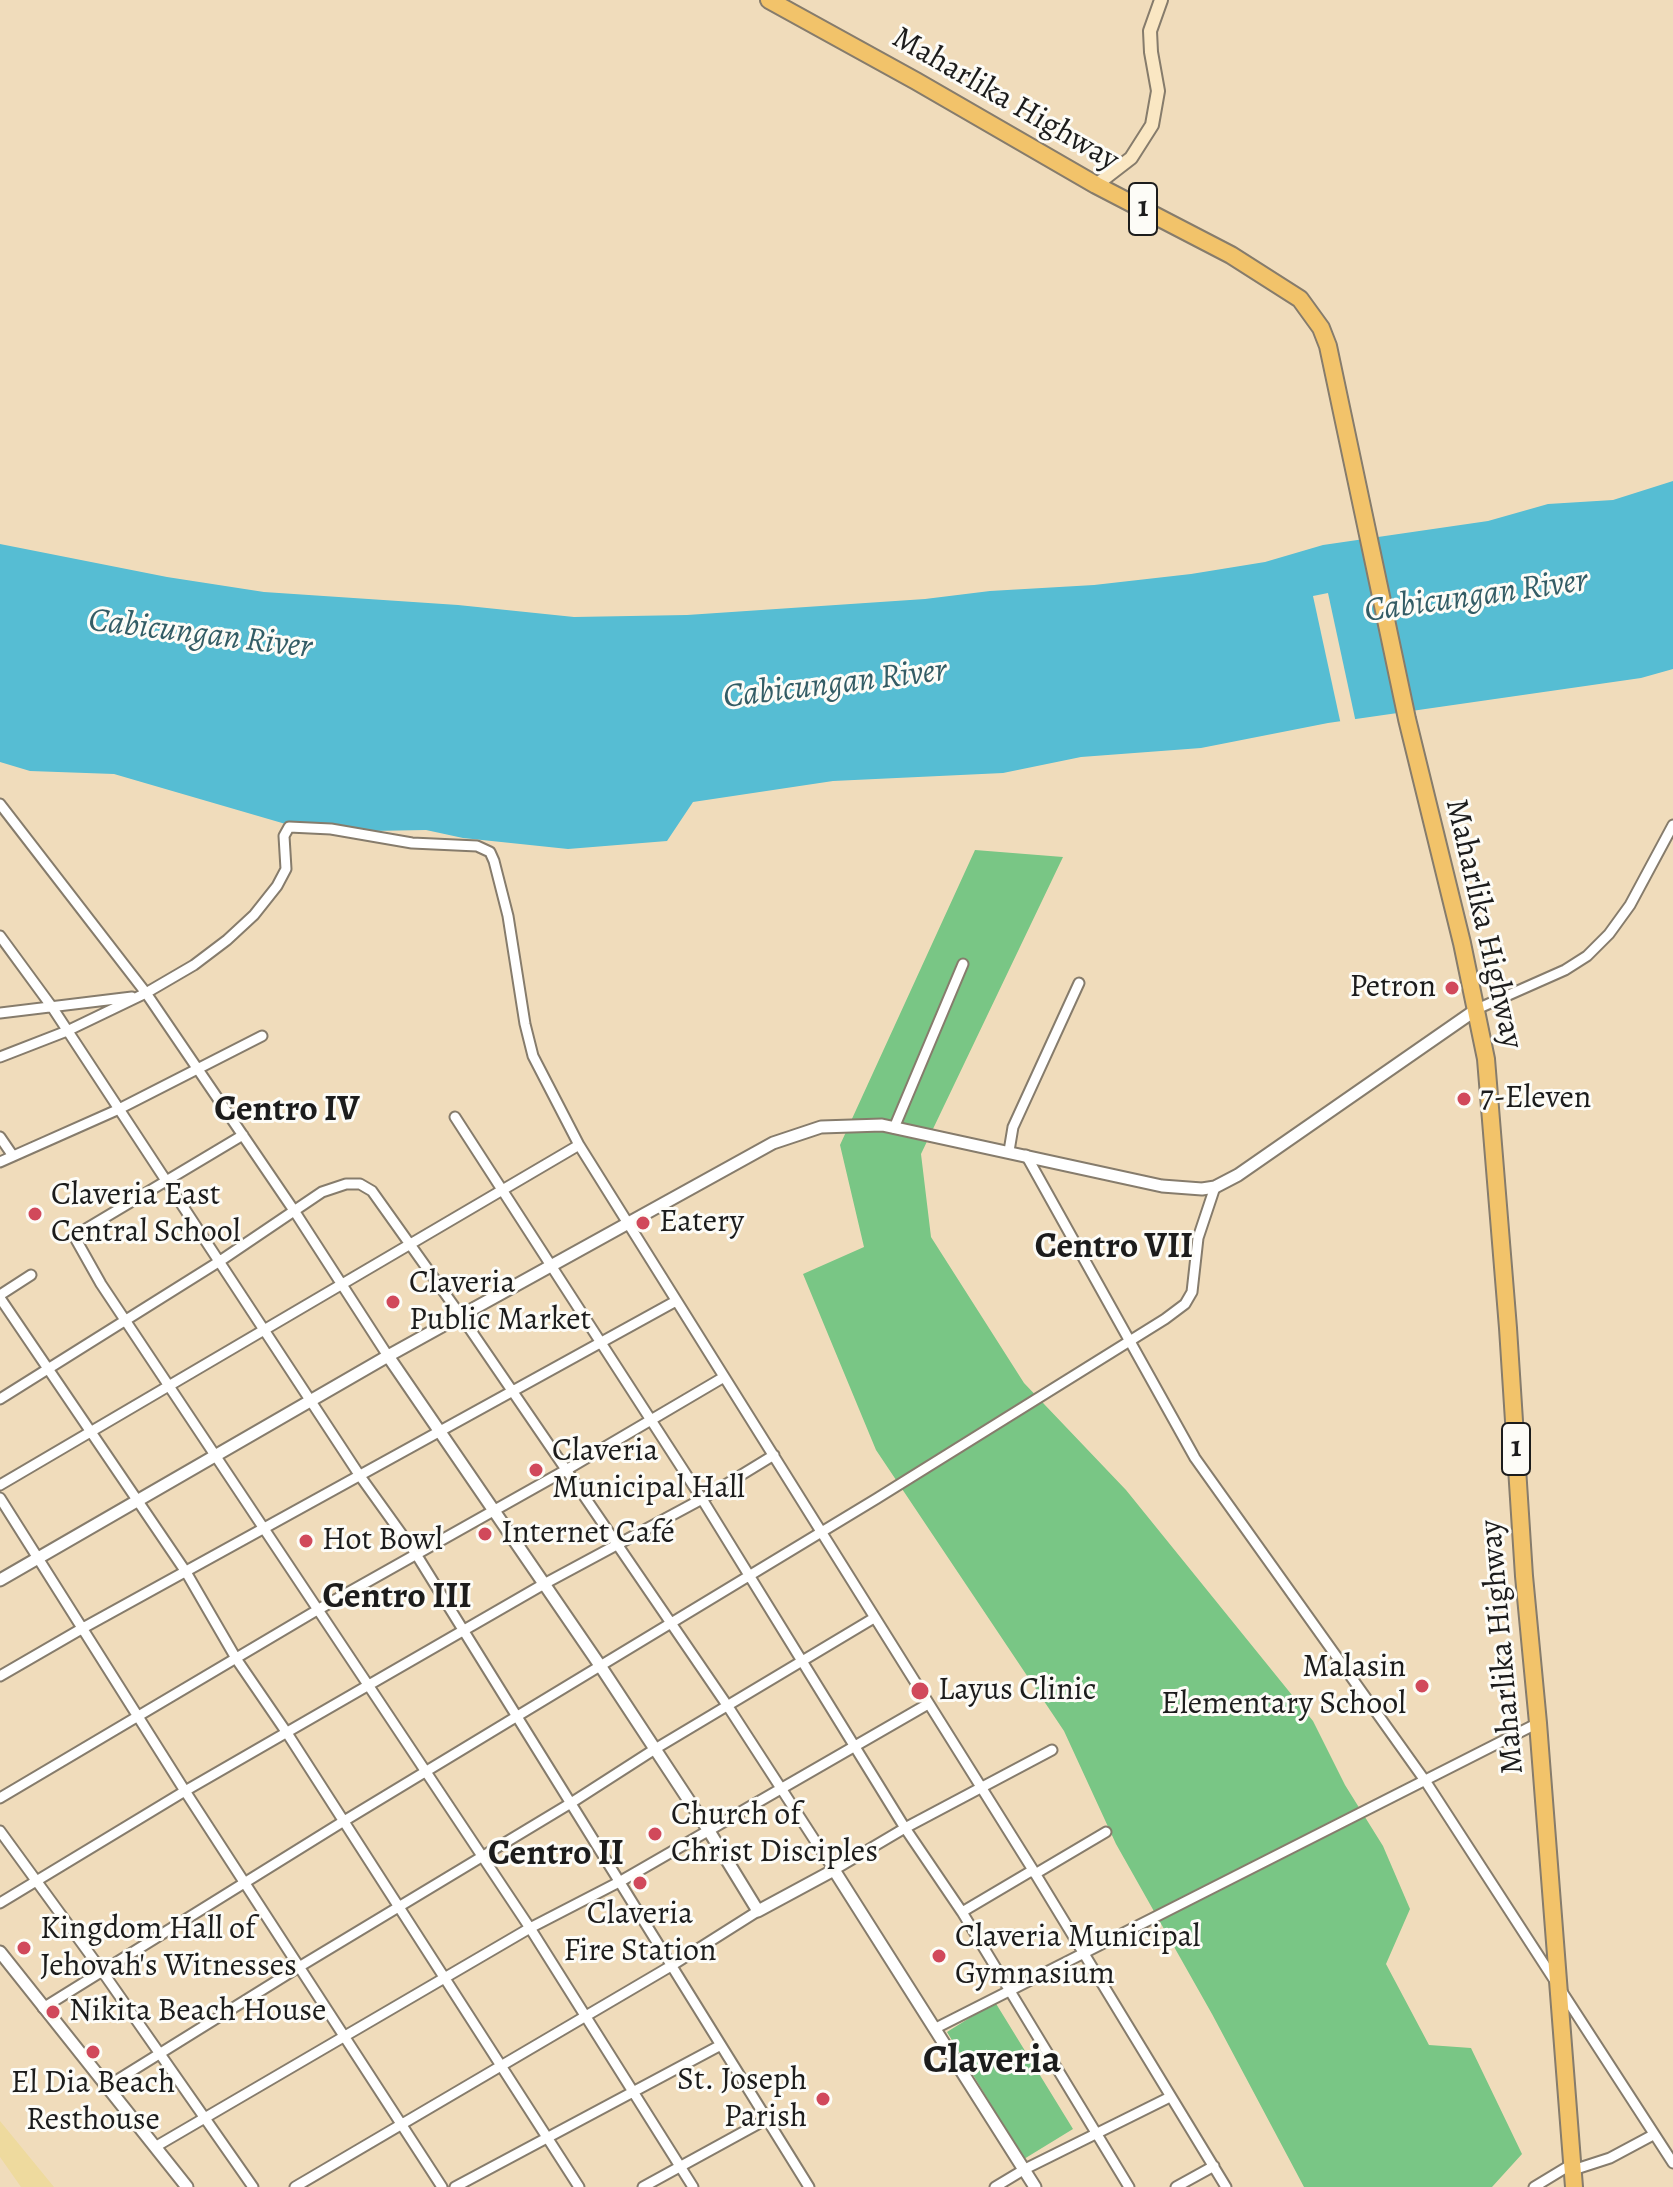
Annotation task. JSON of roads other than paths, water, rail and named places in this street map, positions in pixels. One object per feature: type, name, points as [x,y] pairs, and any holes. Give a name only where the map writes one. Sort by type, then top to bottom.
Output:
[{"type":"highway","name":"Maharlika Highway","points":[[769,0],[1096,185],[1231,255],[1300,299],[1321,328],[1331,354],[1366,535],[1486,1059],[1573,2174]]},
{"type":"main road","points":[[1096,185],[1131,158],[1152,125],[1158,91],[1150,31],[1161,0]]},
{"type":"street","points":[[0,804],[143,994],[243,1135],[438,1431],[601,1667],[758,1911]]},
{"type":"street","points":[[0,1580],[551,1265],[773,1143],[821,1127],[850,1124],[894,1128],[1162,1186],[1215,1187],[1238,1175],[1477,1009],[1565,970],[1587,956],[1609,934],[1630,905],[1673,825]]},
{"type":"street","points":[[0,1057],[67,1031],[143,994],[194,965],[227,940],[254,915],[277,886],[286,869],[284,836],[289,827],[331,829],[412,843],[463,844],[485,848],[494,861],[508,916],[533,1056],[579,1145],[982,1788],[1226,2187]]},
{"type":"street","points":[[0,936],[52,1007],[360,1476],[416,1554],[809,2187]]},
{"type":"street","points":[[894,1128],[963,964]]},
{"type":"street","points":[[1009,1151],[1013,1127],[1079,983]]},
{"type":"street","points":[[0,1013],[143,994]]},
{"type":"street","points":[[0,1162],[199,1071],[262,1036]]},
{"type":"street","points":[[455,1117],[702,1499],[905,1828],[962,1912],[1129,2187]]},
{"type":"street","points":[[243,1135],[74,1236],[101,1284],[530,1928],[693,2187]]},
{"type":"street","points":[[0,1137],[13,1156]]},
{"type":"street","points":[[0,1485],[579,1145]]},
{"type":"street","points":[[1026,1155],[1128,1342],[1206,1475],[1426,1782],[1673,2163]]},
{"type":"street","points":[[0,1399],[331,1188],[360,1184],[372,1191],[461,1316],[782,1787],[1035,2187]]},
{"type":"street","points":[[43,2008],[1174,1313],[1189,1297],[1194,1283],[1198,1238],[1215,1187]]},
{"type":"street","points":[[31,1275],[0,1297],[186,1572],[237,1660],[579,2187]]},
{"type":"street","points":[[0,1676],[676,1301]]},
{"type":"street","points":[[0,1798],[319,1609],[724,1377]]},
{"type":"street","points":[[0,1903],[185,1791],[544,1584],[702,1499],[774,1455]]},
{"type":"street","points":[[0,1498],[185,1791],[442,2187]]},
{"type":"street","points":[[106,2087],[874,1618]]},
{"type":"street","points":[[155,2147],[530,1928],[621,1881],[928,1704]]},
{"type":"street","points":[[936,2028],[1538,1723]]},
{"type":"street","points":[[295,2187],[671,1966],[758,1911],[1052,1750]]},
{"type":"street","points":[[0,1831],[253,2187]]},
{"type":"street","points":[[962,1912],[1106,1832]]},
{"type":"street","points":[[0,1952],[187,2187]]},
{"type":"street","points":[[455,2187],[719,2046]]},
{"type":"street","points":[[995,2187],[1170,2097]]},
{"type":"street","points":[[643,2187],[767,2119]]},
{"type":"street","points":[[1534,2187],[1610,2158],[1653,2135]]},
{"type":"street","points":[[1176,2187],[1214,2166]]},
{"type":"water","name":"Cabicungan River","points":[[1673,481],[1673,669],[1641,678],[1328,723],[1201,748],[1081,757],[1003,773],[833,781],[693,802],[667,841],[568,849],[463,838],[426,830],[313,832],[114,774],[30,771],[0,762],[0,544],[167,577],[264,592],[458,605],[574,617],[687,615],[925,599],[1191,574],[1265,562],[1323,545],[1488,521],[1548,504],[1613,500]]},
{"type":"place","name":"Petron","points":[[1452,988]]},
{"type":"place","name":"7-Eleven","points":[[1464,1099]]},
{"type":"place","name":"Claveria East Central School","points":[[35,1214]]},
{"type":"place","name":"Eatery","points":[[643,1223]]},
{"type":"place","name":"Claveria Public Market","points":[[393,1302]]},
{"type":"place","name":"Claveria Municipal Hall","points":[[536,1470]]},
{"type":"place","name":"Internet Café","points":[[485,1534]]},
{"type":"place","name":"Hot Bowl","points":[[306,1541]]},
{"type":"place","name":"Malasin Elementary School","points":[[1422,1686]]},
{"type":"place","name":"Layus Clinic","points":[[920,1691]]},
{"type":"place","name":"Church of Christ Disciples","points":[[655,1834]]},
{"type":"place","name":"Claveria Fire Station","points":[[640,1883]]},
{"type":"place","name":"Kingdom Hall of Jehovah's Witnesses","points":[[24,1948]]},
{"type":"place","name":"Claveria Municipal Gymnasium","points":[[939,1956]]},
{"type":"place","name":"Nikita Beach House","points":[[53,2012]]},
{"type":"place","name":"El Dia Beach Resthouse","points":[[93,2052]]},
{"type":"place","name":"St. Joseph Parish","points":[[823,2099]]},
{"type":"district","name":"Centro IV","points":[[287,1111]]},
{"type":"district","name":"Centro VII","points":[[1114,1248]]},
{"type":"district","name":"Centro III","points":[[397,1598]]},
{"type":"district","name":"Centro II","points":[[556,1855]]},
{"type":"district","name":"Claveria","points":[[992,2062]]}]
